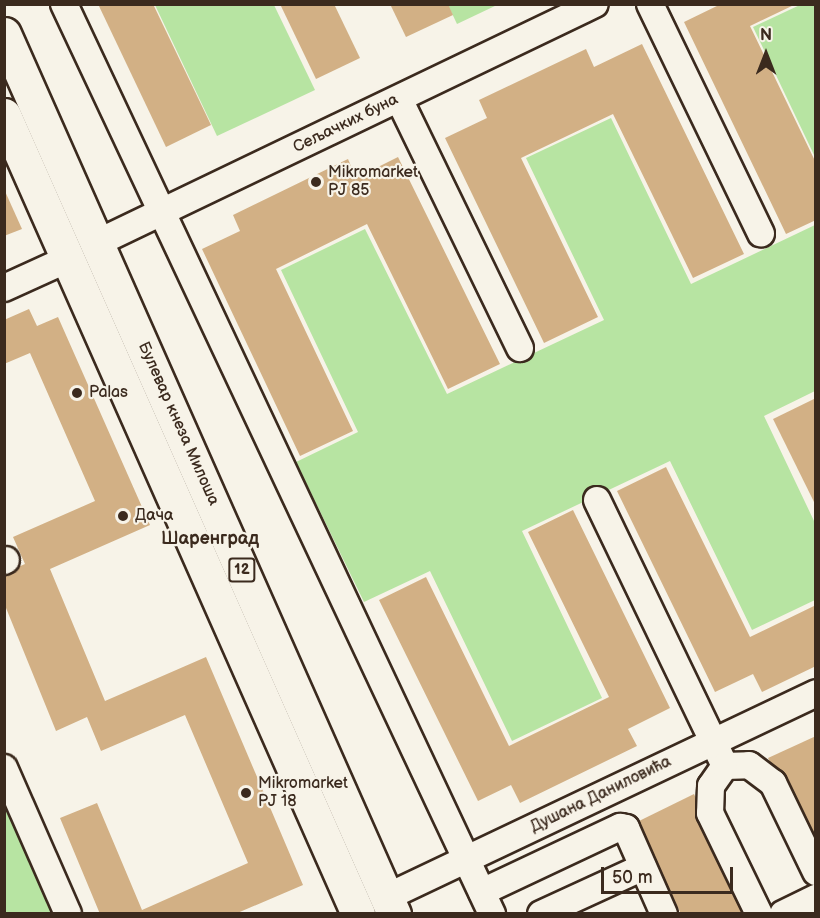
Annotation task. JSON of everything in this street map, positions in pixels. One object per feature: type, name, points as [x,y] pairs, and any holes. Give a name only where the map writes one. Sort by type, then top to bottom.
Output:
[{"type":"main road","name":"Булевар кнеза Милоша","points":[[4,34],[391,905]]},
{"type":"main road","name":"Булевар кнеза Милоша","points":[[4,115],[348,910]]},
{"type":"street","points":[[64,4],[160,214],[487,903],[620,827],[626,828],[643,867],[656,911]]},
{"type":"street","name":"Сељачких буна","points":[[97,243],[595,4]]},
{"type":"street","points":[[650,4],[760,234]]},
{"type":"street","points":[[399,99],[520,348]]},
{"type":"street","points":[[4,288],[68,260]]},
{"type":"street","points":[[597,500],[724,766]]},
{"type":"street","name":"Душана Даниловића","points":[[391,905],[467,860],[816,693]]},
{"type":"street","points":[[724,766],[749,765],[773,783],[816,872]]},
{"type":"street","points":[[724,766],[711,786],[710,813],[759,914]]},
{"type":"street","points":[[4,768],[68,914]]},
{"type":"street","points":[[541,914],[643,867]]},
{"type":"street","points":[[783,914],[816,898]]},
{"type":"green space","points":[[802,4],[815,5],[815,157],[753,27]]},
{"type":"green space","points":[[155,5],[274,5],[315,90],[217,136]]},
{"type":"green space","points":[[448,5],[497,5],[457,24]]},
{"type":"green space","points":[[611,118],[691,284],[815,225],[815,391],[764,416],[815,523],[815,600],[752,630],[670,461],[522,531],[602,698],[512,741],[430,571],[364,602],[296,462],[358,432],[281,270],[365,229],[447,394],[604,320],[526,158]]},
{"type":"green space","points":[[5,787],[59,913],[5,913]]},
{"type":"building","points":[[98,4],[153,4],[211,125],[166,147]]},
{"type":"building","points":[[280,4],[334,4],[360,58],[316,79]]},
{"type":"building","points":[[390,4],[448,4],[453,15],[406,37]]},
{"type":"building","points":[[721,4],[796,4],[750,26],[816,163],[816,220],[786,234],[684,22]]},
{"type":"building","points":[[642,44],[744,254],[693,278],[613,114],[521,158],[598,317],[544,343],[445,138],[487,118],[479,100],[586,49],[594,67]]},
{"type":"building","points":[[398,157],[500,364],[448,389],[367,224],[276,269],[353,431],[300,456],[202,249],[240,231],[233,215],[348,159],[356,178]]},
{"type":"building","points":[[4,189],[22,229],[4,236]]},
{"type":"building","points":[[29,309],[37,326],[58,317],[150,525],[50,569],[105,701],[206,657],[303,885],[235,914],[100,914],[60,818],[97,803],[142,910],[248,863],[185,715],[101,751],[87,717],[56,731],[4,603],[4,573],[25,564],[13,537],[95,501],[30,353],[4,364],[4,320]]},
{"type":"building","points":[[816,398],[816,506],[773,419]]},
{"type":"building","points":[[666,467],[750,637],[816,605],[816,666],[762,692],[753,674],[715,692],[617,491]]},
{"type":"building","points":[[573,510],[670,708],[628,729],[637,746],[520,803],[511,785],[478,801],[379,600],[426,577],[509,746],[609,697],[528,532]]},
{"type":"building","points":[[816,736],[816,856],[768,758]]},
{"type":"building","points":[[694,794],[752,914],[681,914],[637,822]]},
{"type":"place","name":"Mikromarket PJ 85","points":[[316,182]]},
{"type":"place","name":"Palas","points":[[77,393]]},
{"type":"place","name":"Дача","points":[[123,516]]},
{"type":"place","name":"Mikromarket PJ 18","points":[[246,793]]},
{"type":"district","name":"Шаренград","points":[[210,539]]}]
